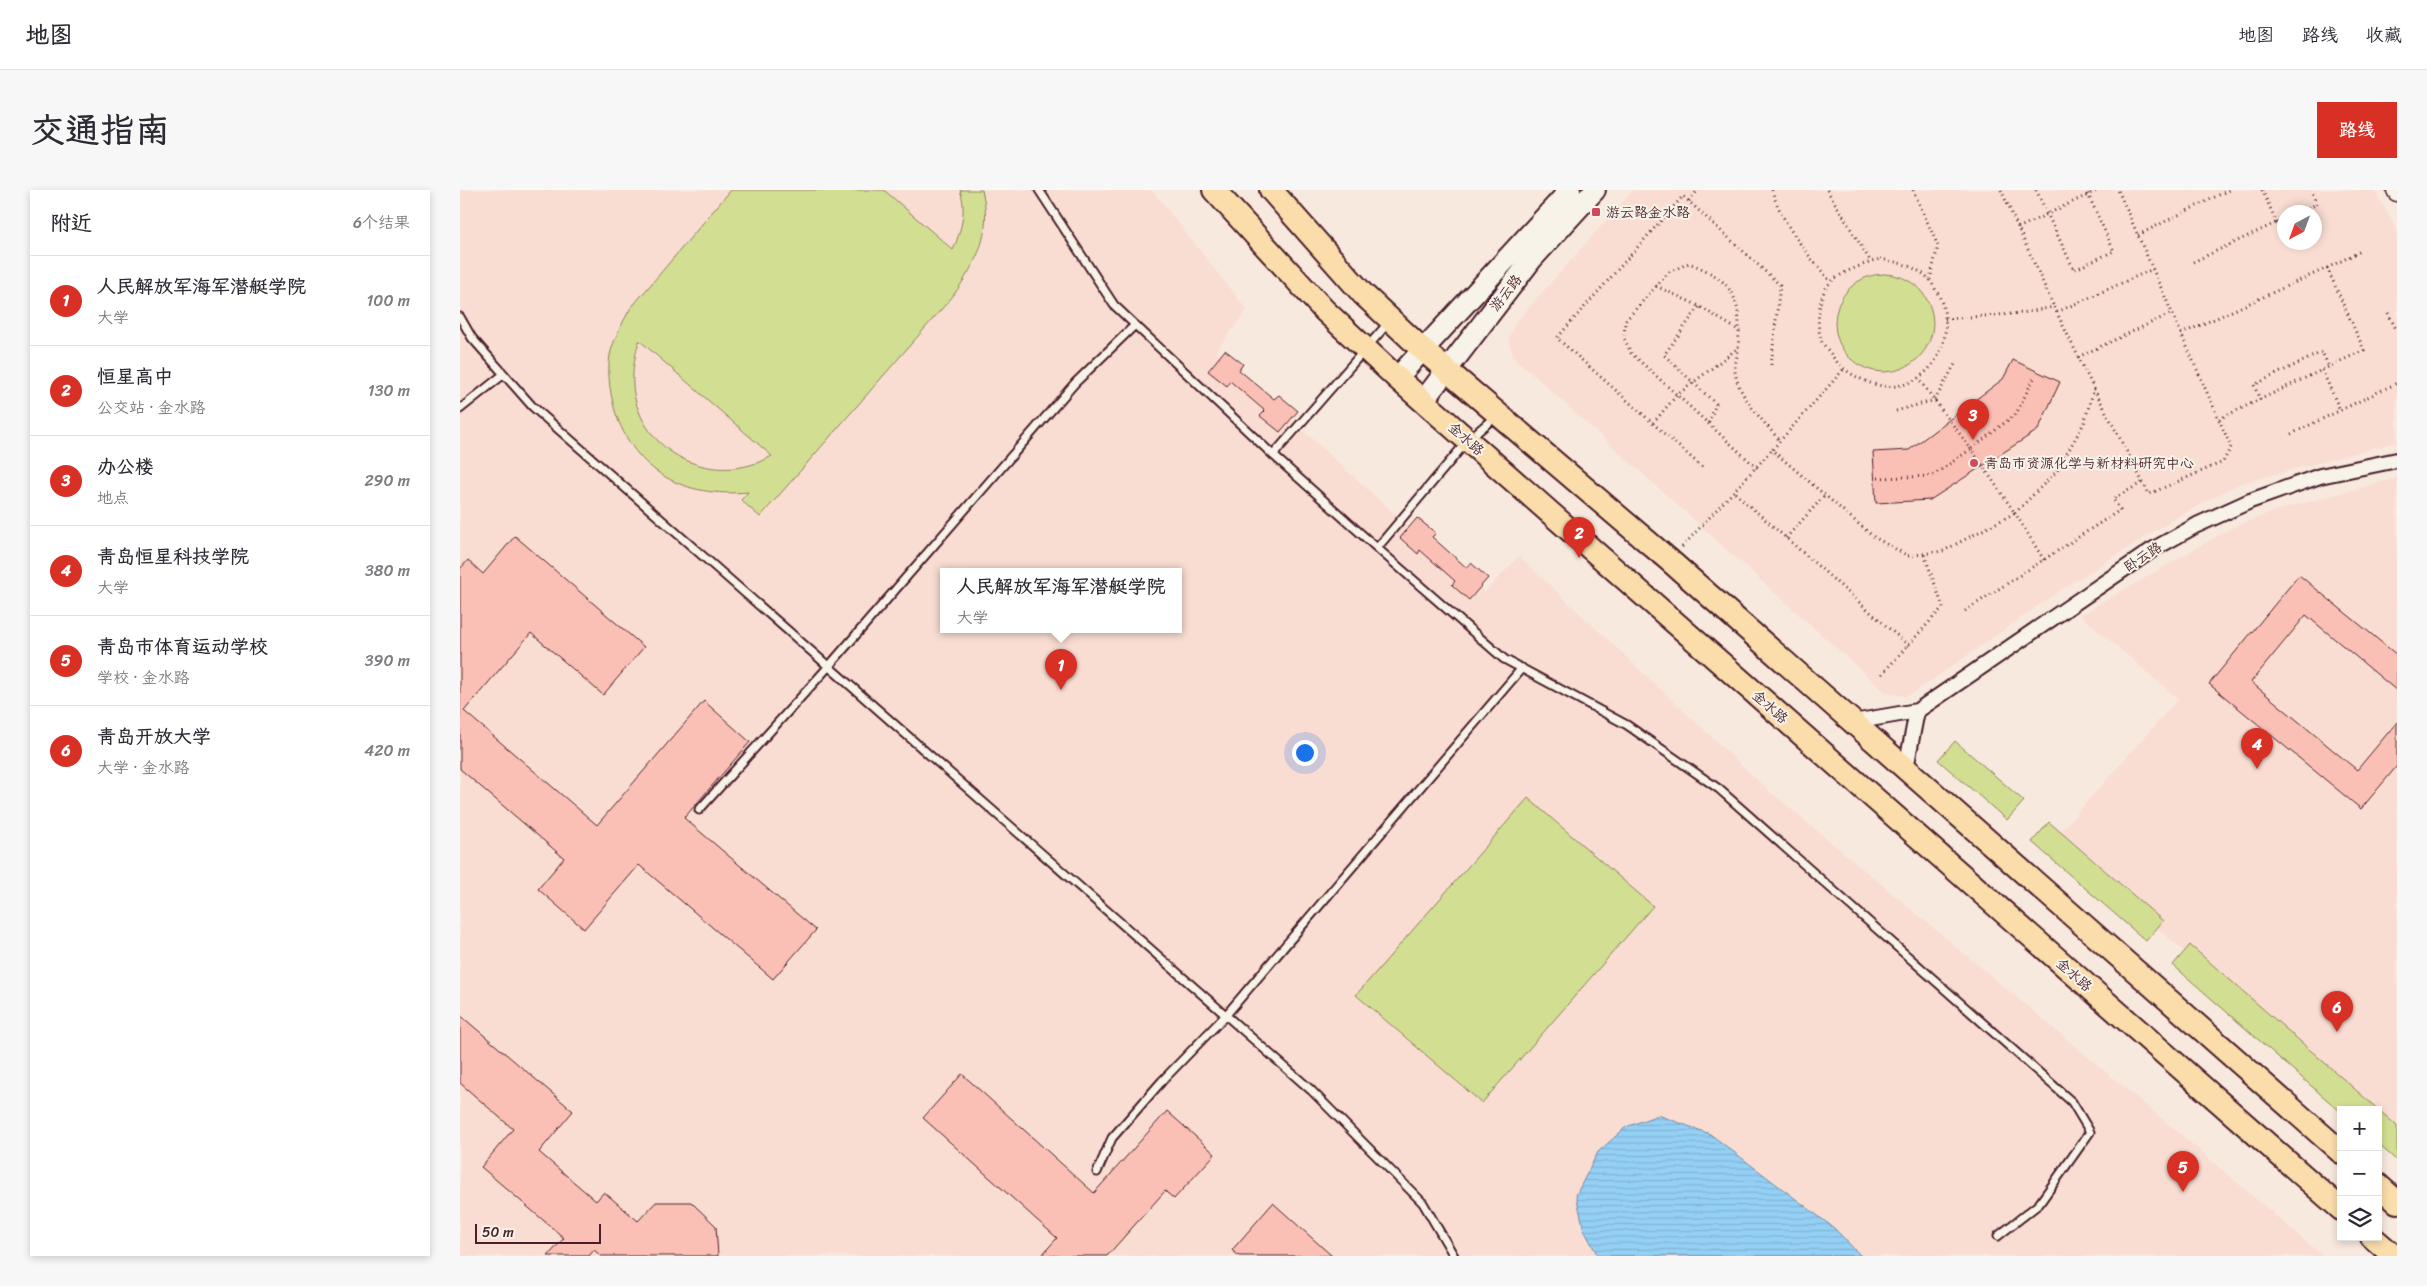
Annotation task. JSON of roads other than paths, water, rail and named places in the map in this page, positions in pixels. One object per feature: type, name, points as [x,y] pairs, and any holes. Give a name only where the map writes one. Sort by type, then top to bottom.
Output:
[{"type":"main road","name":"金水路","points":[[1214,190],[1324,310],[1397,378],[2337,1206]]},
{"type":"main road","points":[[1272,190],[1363,294],[1423,350],[1669,560],[2340,1151]]},
{"type":"main road","name":"游云路","points":[[1397,378],[1570,190]]},
{"type":"main road","name":"游云路","points":[[1423,401],[1532,259],[1595,190]]},
{"type":"main road","points":[[2382,1189],[2397,1202]]},
{"type":"main road","points":[[2377,1241],[2394,1256]]},
{"type":"street","name":"卧云路","points":[[1854,722],[1917,711],[2152,550],[2197,525],[2250,501],[2320,476],[2397,460]]},
{"type":"street","points":[[1906,768],[1917,711]]},
{"type":"lane","points":[[1039,190],[1114,305],[1273,455],[1377,548],[1504,659],[1627,725],[1719,789],[2072,1102],[2090,1132],[2039,1204],[1998,1236]]},
{"type":"lane","points":[[460,317],[472,338],[532,406],[1311,1090],[1423,1203],[1454,1256]]},
{"type":"lane","points":[[1273,455],[1390,320]]},
{"type":"lane","points":[[699,810],[829,666],[1075,383],[1135,325]]},
{"type":"lane","points":[[460,409],[504,374]]},
{"type":"lane","points":[[1377,548],[1468,440],[1498,414]]},
{"type":"lane","points":[[1097,1172],[1112,1138],[1162,1081],[1226,1015],[1522,668]]},
{"type":"water","points":[[1658,1115],[1710,1134],[1834,1228],[1861,1256],[1598,1256],[1584,1230],[1576,1195],[1598,1152],[1626,1127]]},
{"type":"place","name":"游云路金水路","points":[[1596,212]]},
{"type":"place","name":"办公楼","points":[[1973,440]]},
{"type":"place","name":"青岛市资源化学与新材料研究中心","points":[[1974,463]]},
{"type":"place","name":"恒星高中","points":[[1579,558]]},
{"type":"place","name":"人民解放军海军潜艇学院","points":[[1061,690]]},
{"type":"place","name":"青岛恒星科技学院","points":[[2257,769]]},
{"type":"place","name":"青岛开放大学","points":[[2337,1032]]},
{"type":"place","name":"青岛市体育运动学校","points":[[2183,1192]]}]
